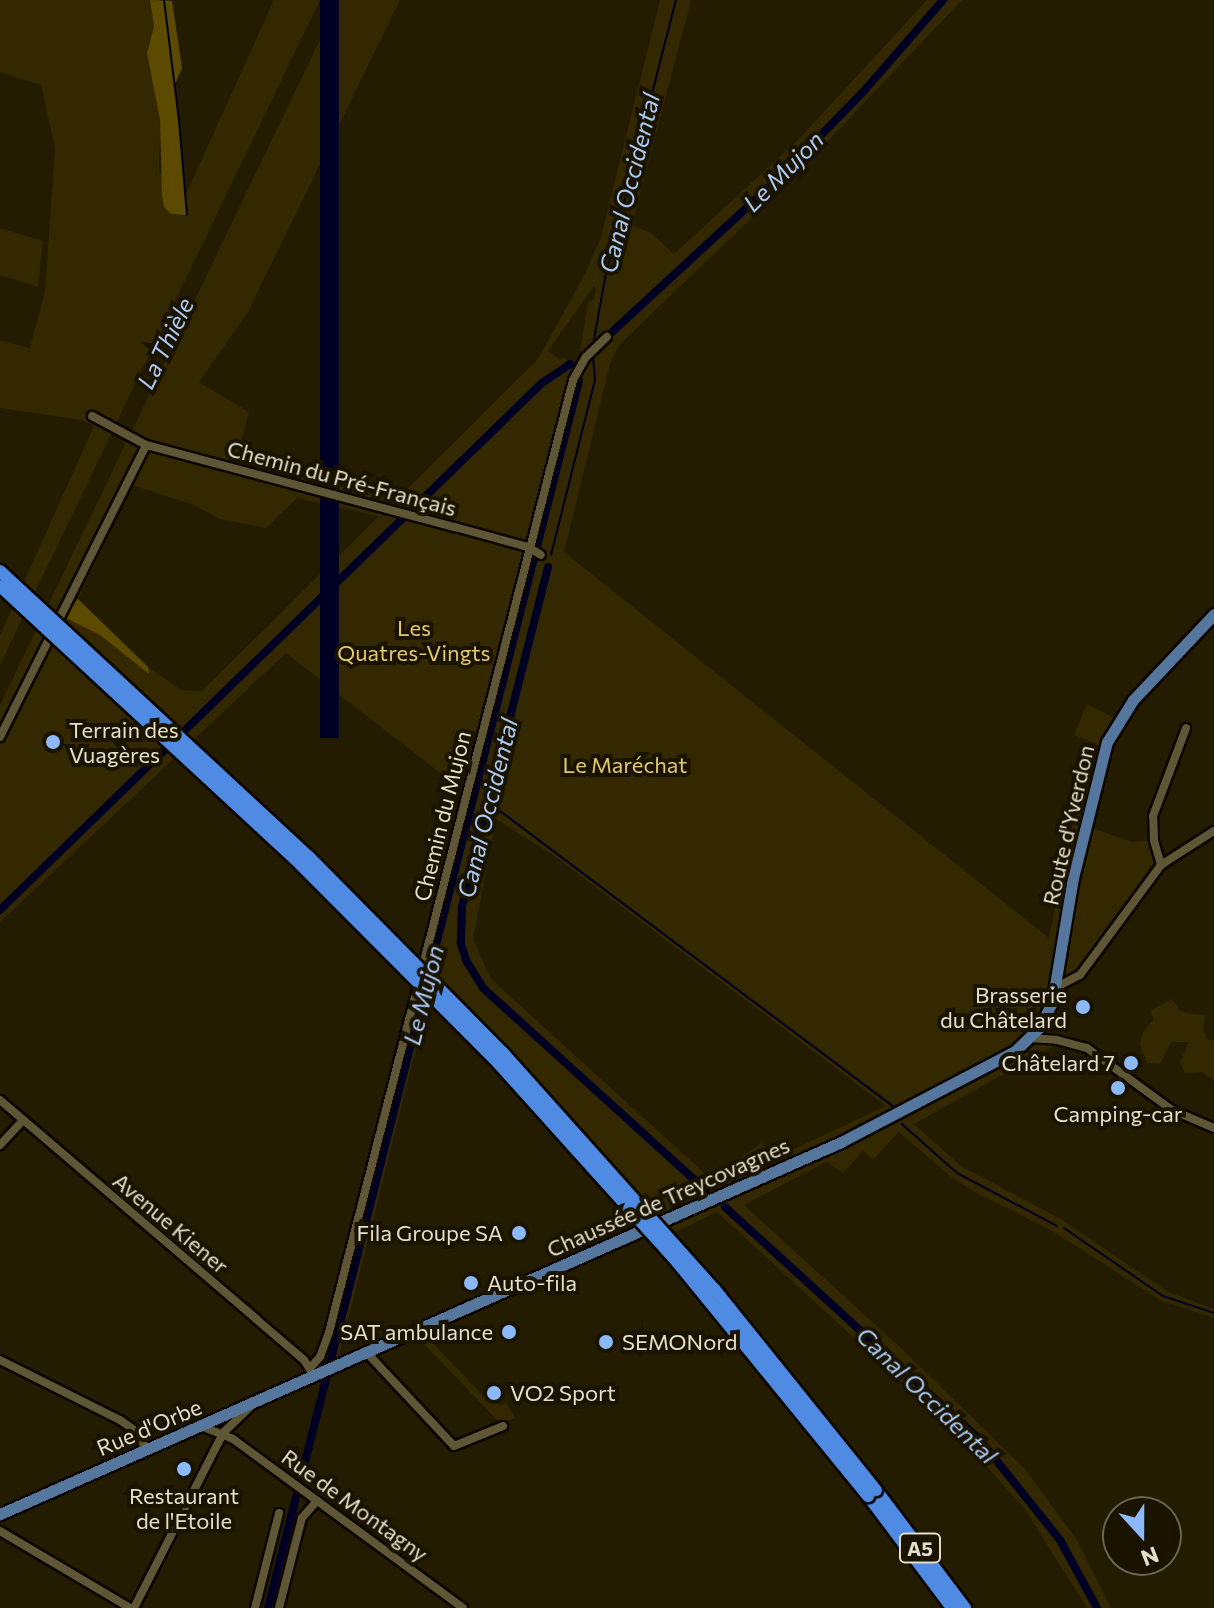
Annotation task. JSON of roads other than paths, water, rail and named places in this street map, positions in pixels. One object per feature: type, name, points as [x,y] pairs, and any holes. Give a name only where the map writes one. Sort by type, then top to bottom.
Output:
[{"type":"highway","name":"A5","points":[[0,571],[328,876],[542,1094],[744,1324],[965,1608]]},
{"type":"highway","name":"A5","points":[[0,586],[301,865],[499,1064],[639,1219],[746,1344],[952,1608]]},
{"type":"main road","name":"Route d'Yverdon","points":[[1030,1038],[1047,1015],[1057,987],[1073,878],[1107,742],[1133,700],[1214,614]]},
{"type":"main road","name":"Chaussée de Treycovagnes","points":[[315,1373],[336,1367],[889,1120],[992,1066],[1030,1038]]},
{"type":"main road","name":"Rue d'Orbe","points":[[0,1514],[222,1418],[315,1373]]},
{"type":"street","name":"Chemin du Mujon","points":[[315,1373],[332,1319],[528,547],[580,365],[607,337]]},
{"type":"street","name":"Chemin du Pré-Français","points":[[92,416],[101,424],[143,444],[528,547],[541,555]]},
{"type":"street","points":[[0,737],[143,444]]},
{"type":"street","points":[[1161,865],[1154,840],[1153,816],[1186,728]]},
{"type":"street","points":[[1057,987],[1080,975],[1161,865],[1214,831]]},
{"type":"street","points":[[1030,1038],[1057,1040],[1087,1048],[1172,1110],[1214,1128]]},
{"type":"street","name":"Avenue Kiener","points":[[0,1100],[315,1373]]},
{"type":"street","points":[[0,1145],[23,1120]]},
{"type":"street","points":[[367,1353],[454,1446],[503,1426]]},
{"type":"street","points":[[0,1360],[120,1420],[137,1432],[146,1449]]},
{"type":"street","points":[[0,1531],[132,1608],[223,1433],[254,1403]]},
{"type":"street","points":[[222,1418],[223,1433]]},
{"type":"street","name":"Rue de Montagny","points":[[201,1426],[223,1433],[462,1608]]},
{"type":"street","points":[[279,1608],[302,1518],[317,1501]]},
{"type":"street","points":[[255,1608],[279,1513]]},
{"type":"water","points":[[320,0],[339,0],[339,738],[320,738]]},
{"type":"waterway","points":[[164,0],[187,215]]},
{"type":"waterway","name":"Canal Occidental","points":[[593,345],[605,278],[676,0]]},
{"type":"waterway","name":"Le Mujon","points":[[612,332],[781,176],[864,91],[943,0]]},
{"type":"waterway","name":"Canal Occidental","points":[[551,555],[595,380],[593,355]]},
{"type":"waterway","points":[[0,910],[542,383],[570,364]]},
{"type":"waterway","name":"Le Mujon","points":[[268,1608],[579,381]]},
{"type":"waterway","name":"Canal Occidental","points":[[548,567],[462,907],[461,944],[467,962],[483,988],[706,1190]]},
{"type":"waterway","points":[[488,802],[894,1107]]},
{"type":"waterway","points":[[902,1124],[957,1173],[1057,1226]]},
{"type":"waterway","name":"Canal Occidental","points":[[725,1207],[980,1440],[1060,1540],[1097,1608]]},
{"type":"waterway","points":[[1064,1228],[1163,1296],[1214,1313]]},
{"type":"place","name":"Terrain des Vuagères","points":[[53,742]]},
{"type":"place","name":"Brasserie du Châtelard","points":[[1083,1007]]},
{"type":"place","name":"Châtelard 7","points":[[1131,1063]]},
{"type":"place","name":"Camping-car","points":[[1118,1088]]},
{"type":"place","name":"Fila Groupe SA","points":[[519,1233]]},
{"type":"place","name":"Auto-fila","points":[[471,1283]]},
{"type":"place","name":"SAT ambulance","points":[[509,1332]]},
{"type":"place","name":"SEMONord","points":[[606,1342]]},
{"type":"place","name":"VO2 Sport","points":[[494,1393]]},
{"type":"place","name":"Restaurant de l'Etoile","points":[[184,1469]]},
{"type":"water label","name":"La Thièle","points":[[165,343]]},
{"type":"park label","name":"Les Quatres-Vingts","points":[[414,640]]},
{"type":"park label","name":"Le Maréchat","points":[[625,765]]}]
